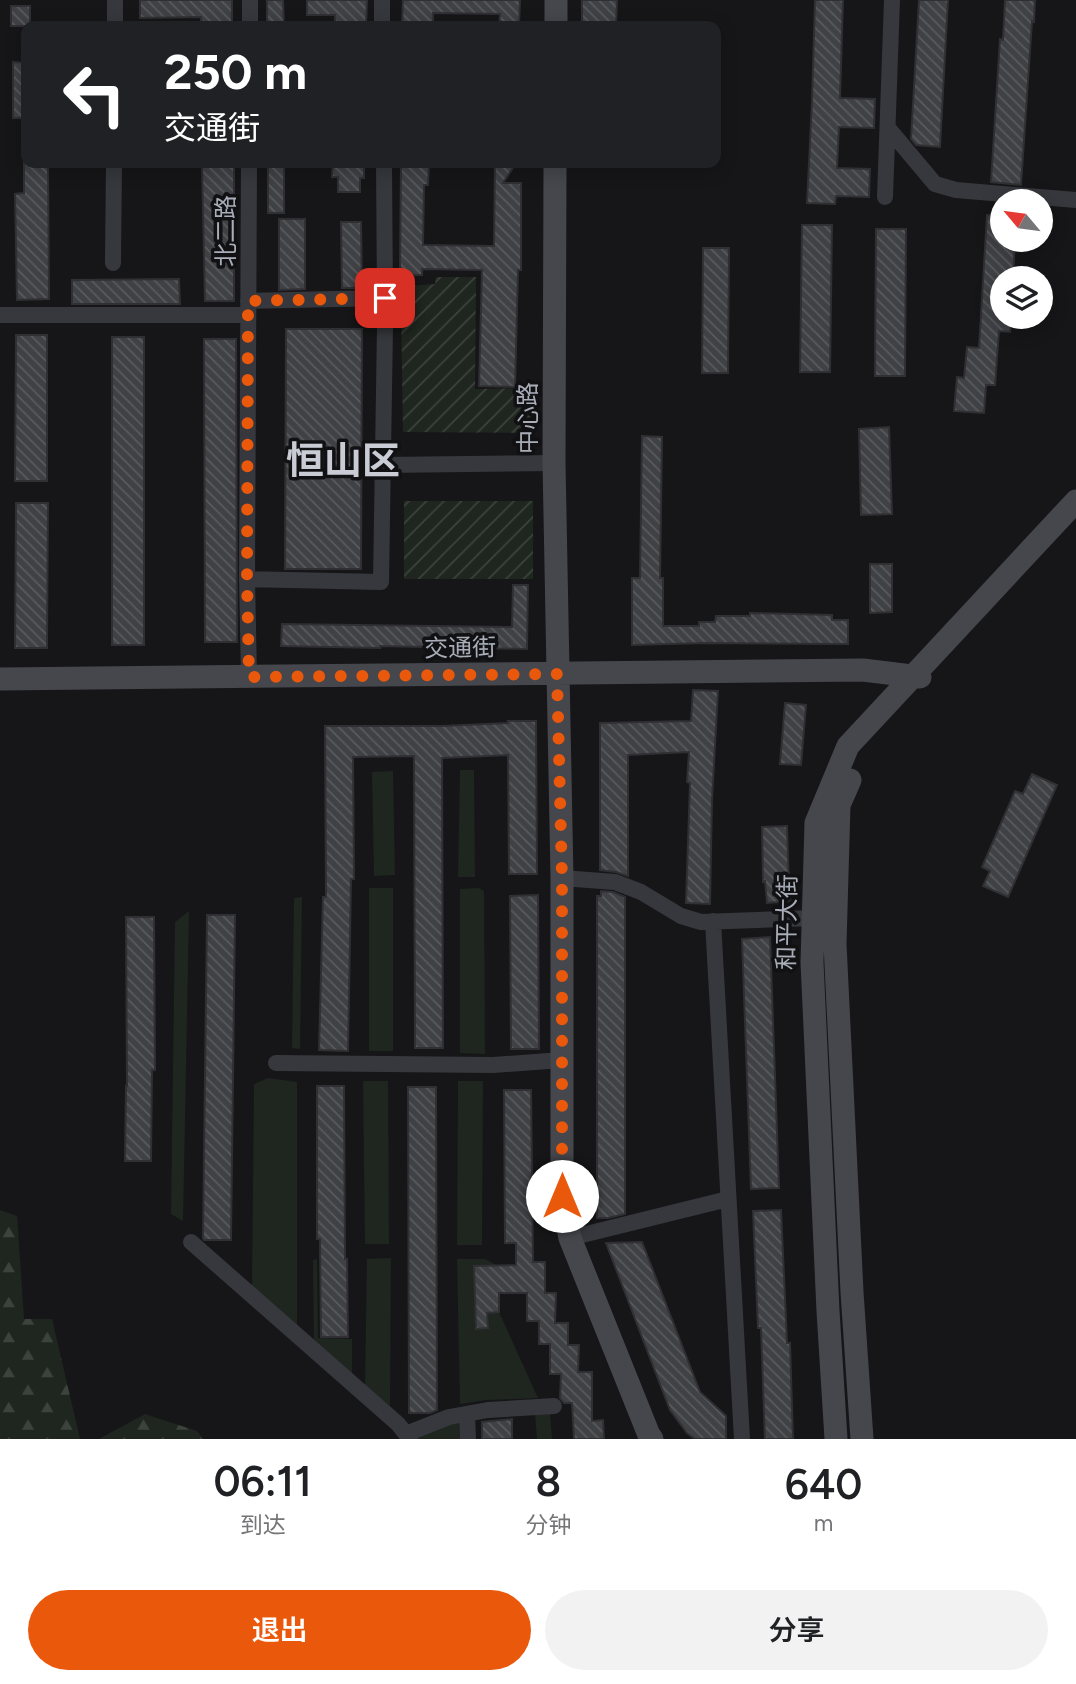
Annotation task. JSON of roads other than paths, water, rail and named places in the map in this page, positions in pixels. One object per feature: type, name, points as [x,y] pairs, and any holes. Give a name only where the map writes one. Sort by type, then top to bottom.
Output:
[{"type":"street","points":[[115,0],[115,21]]},
{"type":"street","points":[[250,0],[250,21]]},
{"type":"street","points":[[382,0],[382,21]]},
{"type":"street","points":[[556,0],[556,21]]},
{"type":"street","points":[[886,197],[892,0]]},
{"type":"street","points":[[888,128],[934,184],[956,190],[1076,200]]},
{"type":"street","points":[[113,263],[114,168]]},
{"type":"street","name":"北二路","points":[[249,168],[249,677]]},
{"type":"street","points":[[0,315],[248,308],[385,298],[383,168]]},
{"type":"street","name":"中心路","points":[[555,168],[554,463],[562,878],[562,1196],[570,1238],[652,1439]]},
{"type":"street","points":[[247,579],[382,582],[385,327]]},
{"type":"street","points":[[383,465],[554,463]]},
{"type":"street","name":"和平大街","points":[[862,1439],[835,944],[839,805],[871,730],[1076,501]]},
{"type":"street","name":"和平大街","points":[[836,1439],[812,962],[816,823],[848,746],[1076,510]]},
{"type":"street","name":"交通街","points":[[0,680],[863,670],[916,677]]},
{"type":"street","points":[[562,878],[615,882],[641,892],[681,916],[701,922],[813,918]]},
{"type":"street","points":[[713,921],[742,1439]]},
{"type":"street","points":[[276,1063],[493,1065],[562,1060]]},
{"type":"street","points":[[570,1238],[728,1199]]},
{"type":"street","points":[[191,1242],[398,1424],[407,1436],[449,1417],[555,1406]]},
{"type":"street","points":[[467,1414],[468,1439]]},
{"type":"district","name":"恒山区","points":[[343,461]]}]
